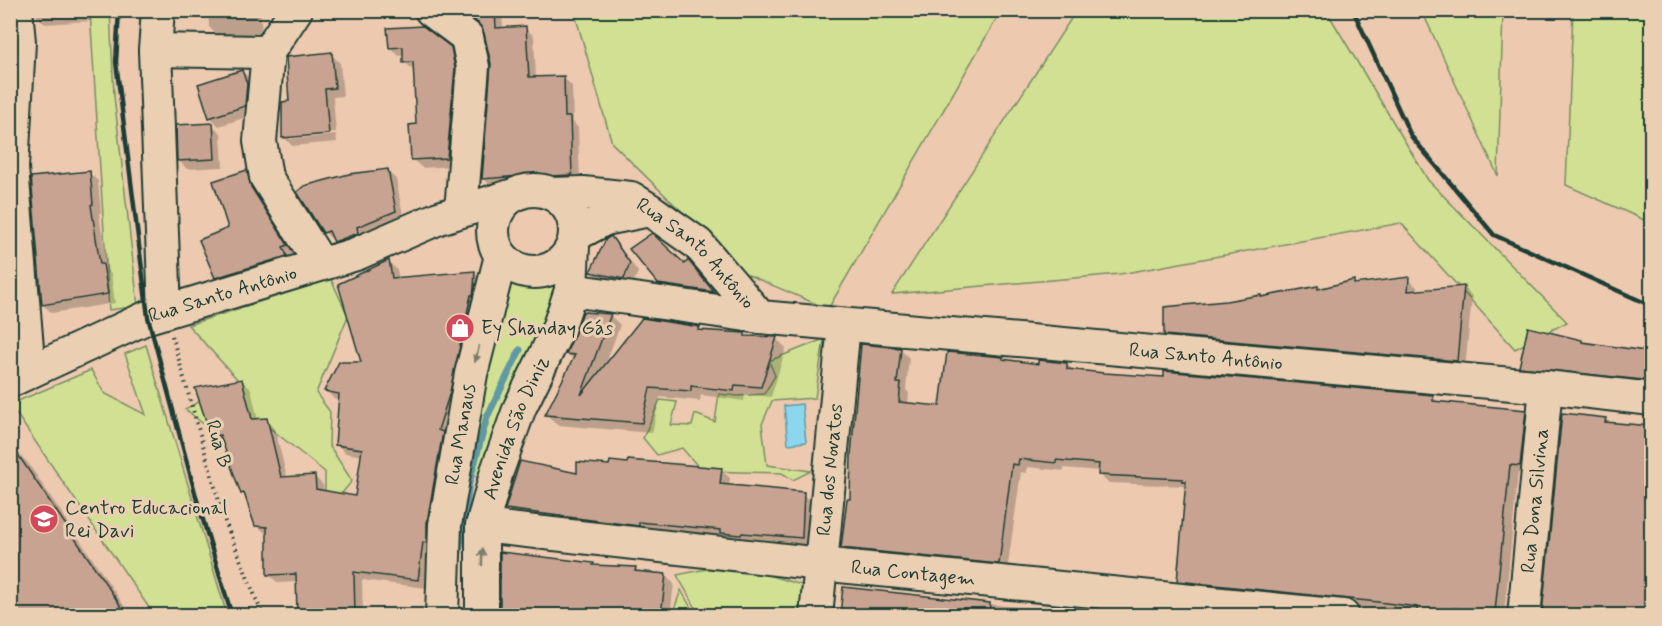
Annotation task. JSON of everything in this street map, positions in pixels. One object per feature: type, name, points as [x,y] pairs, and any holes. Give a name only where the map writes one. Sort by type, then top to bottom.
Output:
[{"type":"street","points":[[16,10],[12,168],[20,377]]},
{"type":"street","points":[[158,10],[155,50],[165,312]]},
{"type":"street","points":[[431,10],[467,37],[473,67],[450,214],[498,251],[510,265],[521,271],[533,273],[557,266],[567,257],[574,241],[573,215],[561,199],[552,194],[534,190],[517,194],[506,200],[498,210],[494,221],[492,233],[498,251]]},
{"type":"street","points":[[303,12],[268,52],[260,141],[266,177],[321,264]]},
{"type":"street","points":[[155,50],[268,52]]},
{"type":"street","name":"Rua Santo Antônio","points":[[552,194],[583,193],[631,198],[698,244],[760,317]]},
{"type":"street","name":"Rua Santo Antônio","points":[[20,377],[148,317],[356,254],[450,214],[517,194]]},
{"type":"street","points":[[574,241],[605,219],[650,210]]},
{"type":"street","name":"Avenida São Diniz","points":[[482,615],[482,526],[496,471],[520,408],[558,329],[571,290],[574,241]]},
{"type":"street","name":"Rua Manaus","points":[[442,615],[445,525],[471,374],[498,251]]},
{"type":"street","name":"Rua Santo Antônio","points":[[571,290],[760,317],[1546,387],[1652,399]]},
{"type":"street","name":"Rua dos Novatos","points":[[816,615],[844,325]]},
{"type":"street","name":"Rua Dona Silvina","points":[[1524,615],[1546,387]]},
{"type":"street","name":"Rua Contagem","points":[[482,526],[820,564],[1343,615]]},
{"type":"path","name":"Rua B","points":[[165,312],[224,519],[263,615]]},
{"type":"green space","points":[[1326,10],[1428,180],[1567,322],[1515,349],[1401,223],[1120,274],[892,294],[1076,11]]},
{"type":"green space","points":[[90,11],[110,11],[114,96],[138,306],[109,310]]},
{"type":"green space","points":[[574,11],[1001,11],[828,309],[744,273],[612,143]]},
{"type":"green space","points":[[1422,11],[1503,11],[1498,176]]},
{"type":"green space","points":[[1573,11],[1651,11],[1651,223],[1566,185]]},
{"type":"green space","points":[[504,274],[533,286],[559,283],[541,334],[482,480],[465,470]]},
{"type":"green space","points":[[331,279],[348,316],[316,393],[330,412],[329,445],[352,481],[325,514],[325,472],[261,421],[222,439],[185,409],[239,381],[188,325]]},
{"type":"green space","points":[[824,339],[815,398],[772,401],[762,424],[767,465],[811,471],[793,480],[782,473],[702,471],[682,448],[657,455],[643,438],[660,400],[677,402],[671,425],[692,426],[695,414],[715,422],[719,394],[738,396],[764,394],[775,376],[769,361]]},
{"type":"green space","points":[[146,345],[227,615],[154,615],[11,406],[11,404],[91,370],[104,393],[146,415],[125,354]]},
{"type":"green space","points":[[732,564],[805,586],[803,615],[700,615],[677,575]]},
{"type":"green space","points":[[681,590],[695,615],[672,615]]},
{"type":"water","points":[[802,404],[806,442],[788,444],[784,406]]},
{"type":"building","points":[[462,10],[495,10],[496,28],[526,26],[529,77],[564,76],[565,117],[570,117],[572,175],[525,179],[520,176],[482,179],[491,64],[484,33],[478,23]]},
{"type":"building","points":[[423,26],[451,47],[455,68],[447,158],[411,160],[409,125],[416,124],[413,62],[403,63],[403,47],[389,48],[387,28]]},
{"type":"building","points":[[332,52],[335,88],[325,89],[329,134],[282,138],[282,102],[289,101],[286,57]]},
{"type":"building","points":[[242,70],[247,84],[245,106],[209,118],[198,84]]},
{"type":"building","points":[[213,123],[215,159],[177,161],[176,125]]},
{"type":"building","points":[[388,169],[396,211],[357,227],[358,233],[334,242],[329,231],[323,233],[297,192],[304,186],[349,174]]},
{"type":"building","points":[[247,170],[251,187],[288,245],[283,247],[287,256],[215,278],[199,240],[228,228],[213,181]]},
{"type":"building","points":[[90,171],[93,204],[91,205],[100,264],[103,264],[108,294],[42,305],[31,177]]},
{"type":"building","points":[[652,233],[685,264],[688,260],[714,292],[658,284],[629,249]]},
{"type":"building","points":[[611,236],[630,263],[624,279],[590,272],[606,239]]},
{"type":"building","points":[[389,260],[392,278],[475,271],[473,295],[471,295],[450,392],[438,430],[443,432],[427,522],[427,539],[426,543],[423,542],[418,580],[354,572],[355,615],[297,615],[296,574],[267,575],[267,527],[255,526],[220,435],[211,436],[195,388],[242,379],[252,419],[267,418],[281,477],[315,475],[316,489],[355,496],[362,449],[335,445],[339,394],[324,391],[339,362],[361,362],[338,284]]},
{"type":"building","points":[[1409,277],[1408,291],[1464,286],[1457,361],[1164,335],[1164,307],[1261,295],[1261,297],[1318,286],[1318,289],[1354,280],[1354,284]]},
{"type":"building","points":[[583,312],[611,314],[581,395],[642,318],[700,327],[698,330],[745,333],[745,336],[777,337],[761,387],[735,385],[734,391],[691,386],[691,391],[650,388],[642,423],[545,415],[575,355],[566,354]]},
{"type":"building","points":[[1528,327],[1582,340],[1582,342],[1652,352],[1652,381],[1519,367]]},
{"type":"building","points":[[861,344],[901,348],[897,383],[901,383],[899,402],[940,406],[947,352],[1003,357],[1003,359],[1038,364],[1038,360],[1067,363],[1067,369],[1104,373],[1164,377],[1164,371],[1433,395],[1433,401],[1526,410],[1520,466],[1510,465],[1495,612],[1453,608],[1452,615],[1417,612],[1417,607],[1177,581],[1186,481],[1098,475],[1099,464],[1019,459],[1018,465],[1012,464],[999,564],[841,548],[847,499],[850,499],[851,455]]},
{"type":"building","points":[[1562,413],[1606,418],[1605,422],[1652,426],[1652,615],[1542,613]]},
{"type":"building","name":"Centro Educacional Rei Davi","points":[[10,443],[127,615],[10,615]]},
{"type":"building","points":[[628,460],[722,468],[720,484],[804,492],[802,538],[742,533],[741,535],[721,533],[721,530],[639,522],[639,526],[505,509],[520,461],[577,473],[577,462],[609,465],[610,461],[627,463]]},
{"type":"building","points":[[500,552],[594,563],[593,565],[636,567],[635,571],[666,574],[661,615],[500,615]]},
{"type":"building","points":[[843,587],[990,603],[989,615],[840,615]]},
{"type":"waterway","points":[[459,552],[469,483],[487,417],[520,350]]},
{"type":"railway","points":[[119,10],[116,62],[148,317],[197,500],[232,616]]},
{"type":"railway","points":[[1353,10],[1411,136],[1494,235],[1652,306]]},
{"type":"place","name":"Ey Shanday Gás","points":[[460,328]]},
{"type":"place","name":"Centro Educacional Rei Davi","points":[[44,519]]}]
